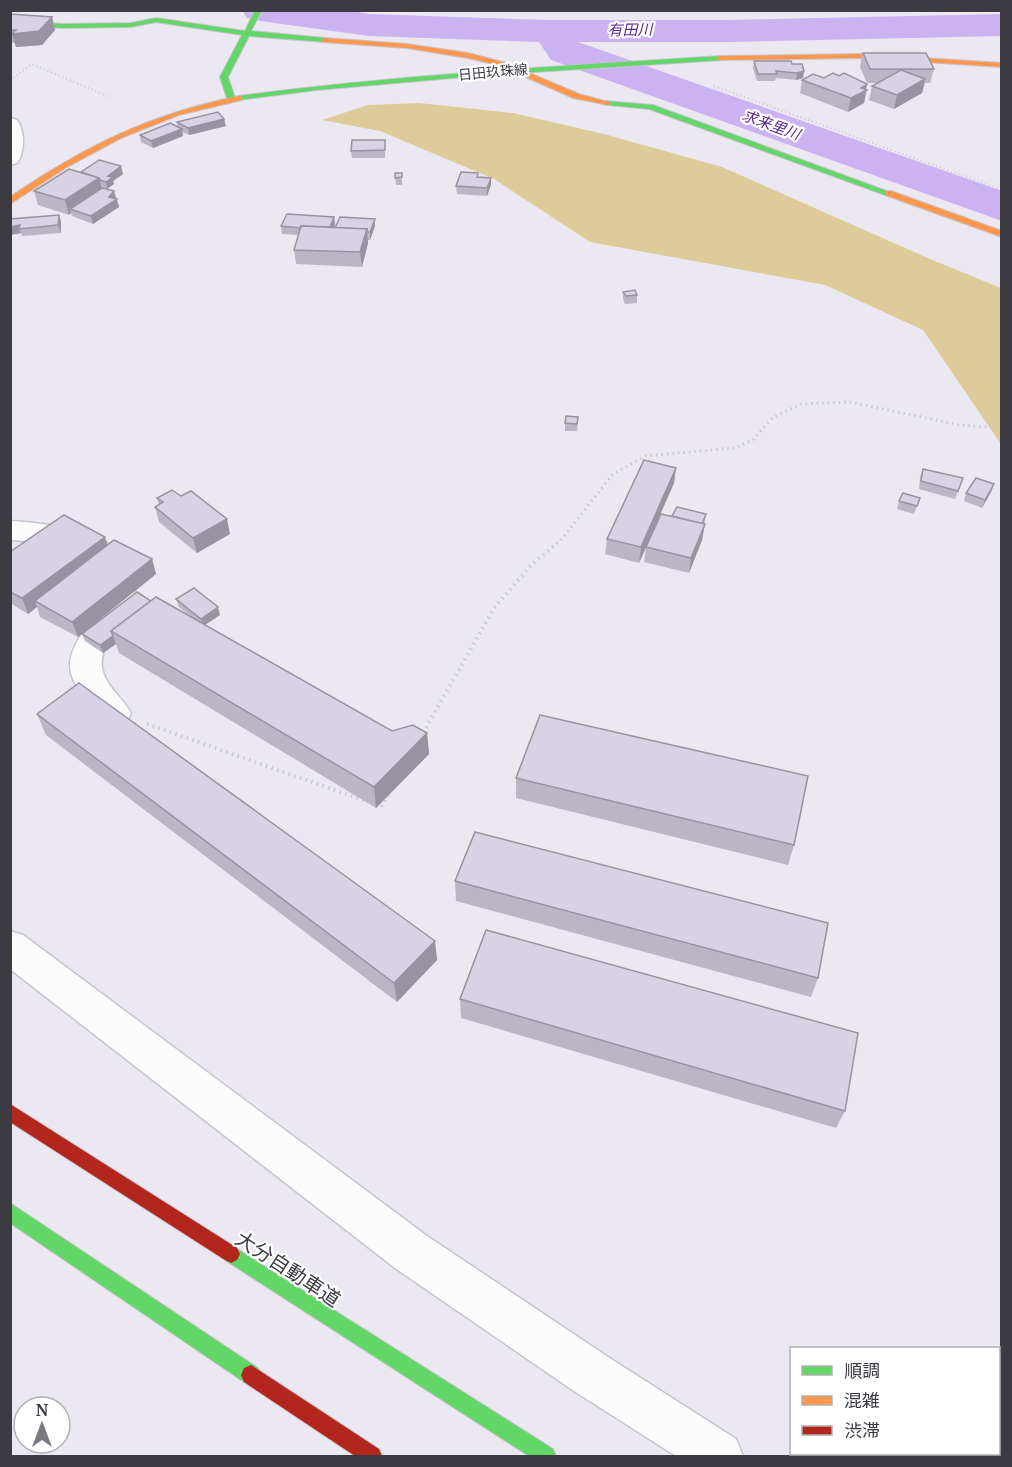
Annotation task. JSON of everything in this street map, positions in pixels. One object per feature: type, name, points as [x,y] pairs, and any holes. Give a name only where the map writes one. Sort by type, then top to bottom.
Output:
[{"type":"main road","points":[[231,98],[224,77],[259,10]]},
{"type":"main road","points":[[10,23],[130,26],[156,20],[245,33],[423,48],[490,60],[573,96],[597,102],[650,107],[1002,234]]},
{"type":"main road","name":"日田玖珠線","points":[[10,201],[67,160],[120,131],[168,114],[231,98],[557,66],[765,57],[887,55],[947,58],[1002,65]]},
{"type":"main road","name":"大分自動車道","points":[[10,1112],[546,1456]]},
{"type":"main road","points":[[10,1212],[372,1456]]},
{"type":"street","points":[[10,124],[14,152],[10,159]]},
{"type":"street","points":[[10,530],[52,535],[104,553],[119,569],[122,580],[118,598],[86,662],[89,677],[115,713]]},
{"type":"street","points":[[10,947],[411,1252],[591,1374],[719,1456]]},
{"type":"path","points":[[10,80],[32,64],[109,97]]},
{"type":"path","points":[[712,85],[1002,190]]},
{"type":"path","points":[[421,737],[494,608],[532,564],[560,542],[613,474],[646,456],[734,448],[753,440],[772,418],[801,404],[850,402],[960,425],[1002,428]]},
{"type":"path","points":[[115,713],[381,807],[393,787]]},
{"type":"shaded area","points":[[419,103],[513,113],[604,134],[722,167],[1001,288],[1001,444],[923,330],[825,285],[590,242],[494,179],[380,131],[322,120],[368,105]]},
{"type":"building","points":[[10,14],[52,17],[39,31],[12,34],[16,30],[10,30]]},
{"type":"building","points":[[863,53],[926,53],[934,69],[870,69]]},
{"type":"building","points":[[754,61],[791,61],[792,64],[802,64],[804,71],[797,73],[776,71],[777,74],[758,74]]},
{"type":"building","points":[[901,70],[925,79],[897,95],[872,86]]},
{"type":"building","points":[[833,73],[839,76],[844,73],[867,84],[861,88],[867,90],[851,98],[802,80],[813,74],[824,78]]},
{"type":"building","points":[[218,112],[224,119],[188,128],[177,122]]},
{"type":"building","points":[[170,123],[182,129],[151,141],[140,135]]},
{"type":"building","points":[[352,140],[385,140],[385,150],[351,151]]},
{"type":"building","points":[[99,160],[121,166],[108,176],[113,177],[106,182],[81,172]]},
{"type":"building","points":[[69,169],[99,178],[65,200],[34,191]]},
{"type":"building","points":[[461,172],[478,173],[477,177],[491,178],[487,188],[456,186]]},
{"type":"building","points":[[395,173],[402,173],[402,177],[395,178]]},
{"type":"building","points":[[102,188],[114,191],[109,197],[117,199],[91,216],[70,209]]},
{"type":"building","points":[[287,214],[334,217],[330,227],[281,226]]},
{"type":"building","points":[[59,215],[58,225],[19,229],[20,225],[10,227],[10,219]]},
{"type":"building","points":[[340,217],[375,219],[370,232],[367,232],[367,229],[335,228]]},
{"type":"building","points":[[301,226],[367,229],[360,252],[294,250]]},
{"type":"building","points":[[635,290],[637,295],[626,296],[623,292]]},
{"type":"building","points":[[566,416],[578,417],[577,424],[565,423]]},
{"type":"building","points":[[644,460],[676,468],[641,547],[607,539]]},
{"type":"building","points":[[923,469],[963,478],[958,491],[921,481]]},
{"type":"building","points":[[976,478],[994,484],[985,500],[966,493]]},
{"type":"building","points":[[172,490],[181,496],[191,491],[227,519],[193,538],[155,507],[163,502],[157,498]]},
{"type":"building","points":[[903,493],[920,498],[917,506],[899,501]]},
{"type":"building","points":[[677,507],[706,514],[702,524],[672,516]]},
{"type":"building","points":[[661,514],[705,524],[691,558],[646,547]]},
{"type":"building","points":[[64,515],[105,537],[22,598],[10,592],[10,552]]},
{"type":"building","points":[[114,540],[152,559],[72,622],[35,601]]},
{"type":"building","points":[[194,588],[218,607],[201,619],[176,599]]},
{"type":"building","points":[[137,592],[151,601],[111,631],[113,636],[100,645],[82,634]]},
{"type":"building","points":[[156,597],[392,731],[413,725],[427,733],[374,787],[111,631]]},
{"type":"building","points":[[79,683],[435,941],[394,983],[37,714]]},
{"type":"building","points":[[540,715],[808,776],[794,845],[516,778]]},
{"type":"building","points":[[475,832],[828,923],[818,978],[455,881]]},
{"type":"building","points":[[486,930],[858,1033],[845,1111],[460,999]]},
{"type":"waterway","name":"有田川","points":[[260,10],[369,25],[549,31],[728,31],[1002,25]]},
{"type":"waterway","name":"求来里川","points":[[558,43],[565,52],[1002,207]]},
{"type":"traffic: fast","points":[[231,98],[224,77],[259,10]]},
{"type":"traffic: fast","points":[[10,23],[63,26],[131,25],[156,20],[245,33],[325,40]]},
{"type":"traffic: fast","points":[[239,98],[317,88],[487,73],[720,58]]},
{"type":"traffic: fast","points":[[608,103],[650,107],[888,193]]},
{"type":"traffic: fast","points":[[10,1212],[251,1375]]},
{"type":"traffic: fast","points":[[231,1254],[546,1456]]},
{"type":"traffic: slow","points":[[325,40],[407,46],[468,55],[518,70],[576,96],[608,103]]},
{"type":"traffic: slow","points":[[720,58],[861,56],[1002,65]]},
{"type":"traffic: slow","points":[[10,201],[64,166],[118,136],[176,113],[239,98]]},
{"type":"traffic: slow","points":[[888,193],[1002,234]]},
{"type":"traffic: jam","points":[[10,1112],[231,1254]]},
{"type":"traffic: jam","points":[[251,1375],[372,1456]]}]
